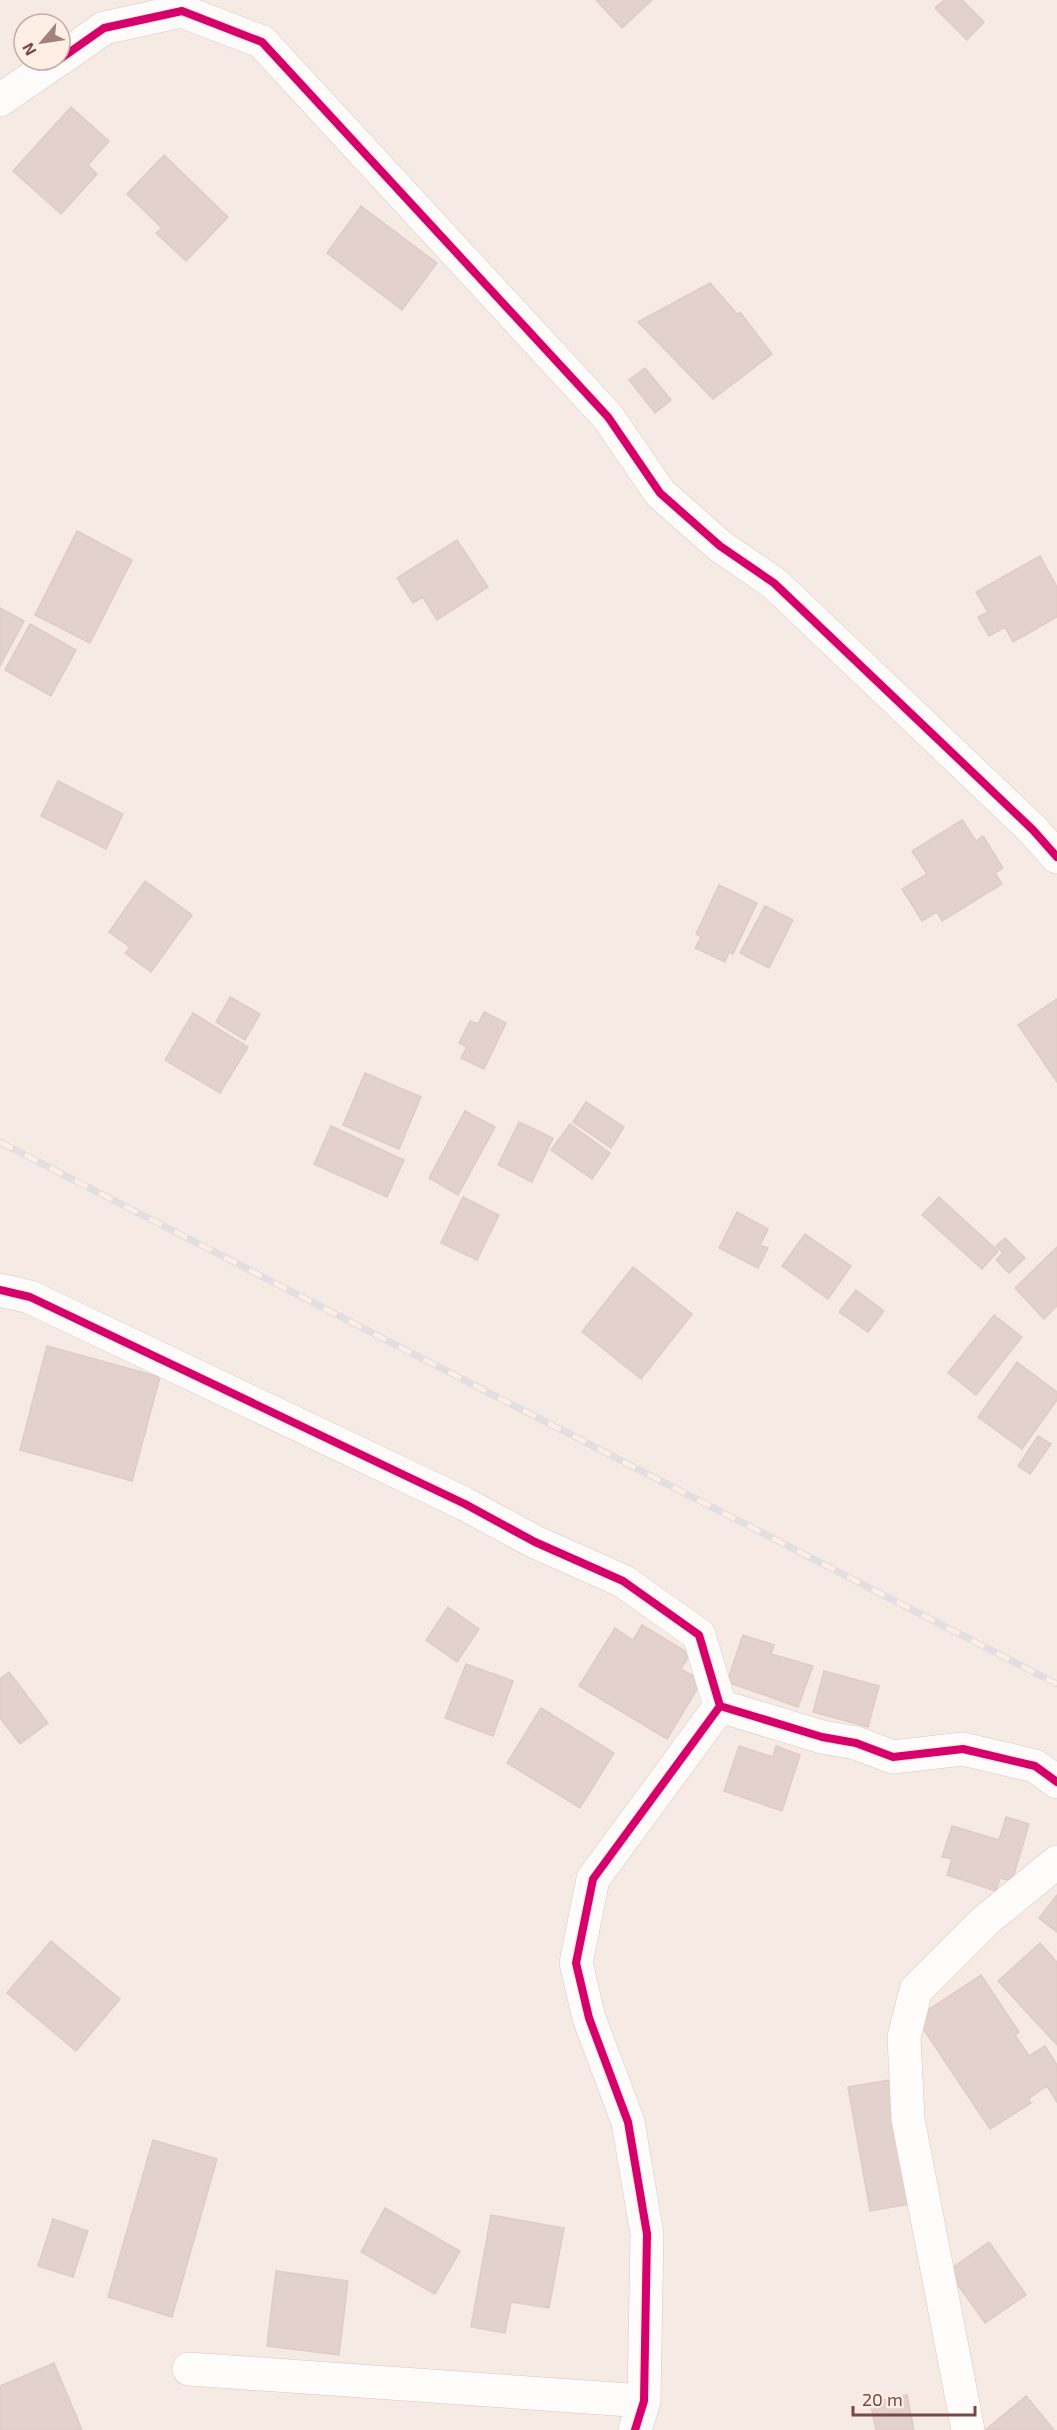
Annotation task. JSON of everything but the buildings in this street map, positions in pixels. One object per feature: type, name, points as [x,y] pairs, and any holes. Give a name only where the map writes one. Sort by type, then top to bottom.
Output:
[{"type":"street","points":[[72,50],[104,28],[182,11],[262,42],[608,417],[660,493],[720,546],[774,583],[1033,830],[1057,857]]},
{"type":"street","points":[[0,100],[40,72]]},
{"type":"street","points":[[0,1290],[30,1297],[465,1504],[535,1542],[623,1581],[699,1635],[720,1706]]},
{"type":"street","points":[[720,1706],[822,1737],[856,1743],[893,1757],[963,1749],[1035,1766],[1057,1782]]},
{"type":"street","points":[[189,2370],[639,2415],[647,2234],[628,2122],[589,2018],[576,1963],[593,1879],[720,1706]]},
{"type":"street","points":[[968,2430],[908,2119],[904,2037],[916,1990],[985,1921],[1057,1862]]},
{"type":"railway","points":[[0,1142],[1057,1684]]},
{"type":"cycle path","points":[[72,51],[104,28],[182,11],[262,42],[608,417],[660,493],[720,546],[774,583],[1033,830],[1057,857]]},
{"type":"cycle path","points":[[0,1290],[30,1297],[465,1504],[535,1542],[623,1581],[699,1635],[720,1706]]},
{"type":"cycle path","points":[[635,2430],[644,2401],[647,2234],[628,2122],[589,2018],[576,1963],[593,1879],[720,1706],[822,1737],[856,1743],[893,1757],[963,1749],[1035,1766],[1057,1782]]}]
